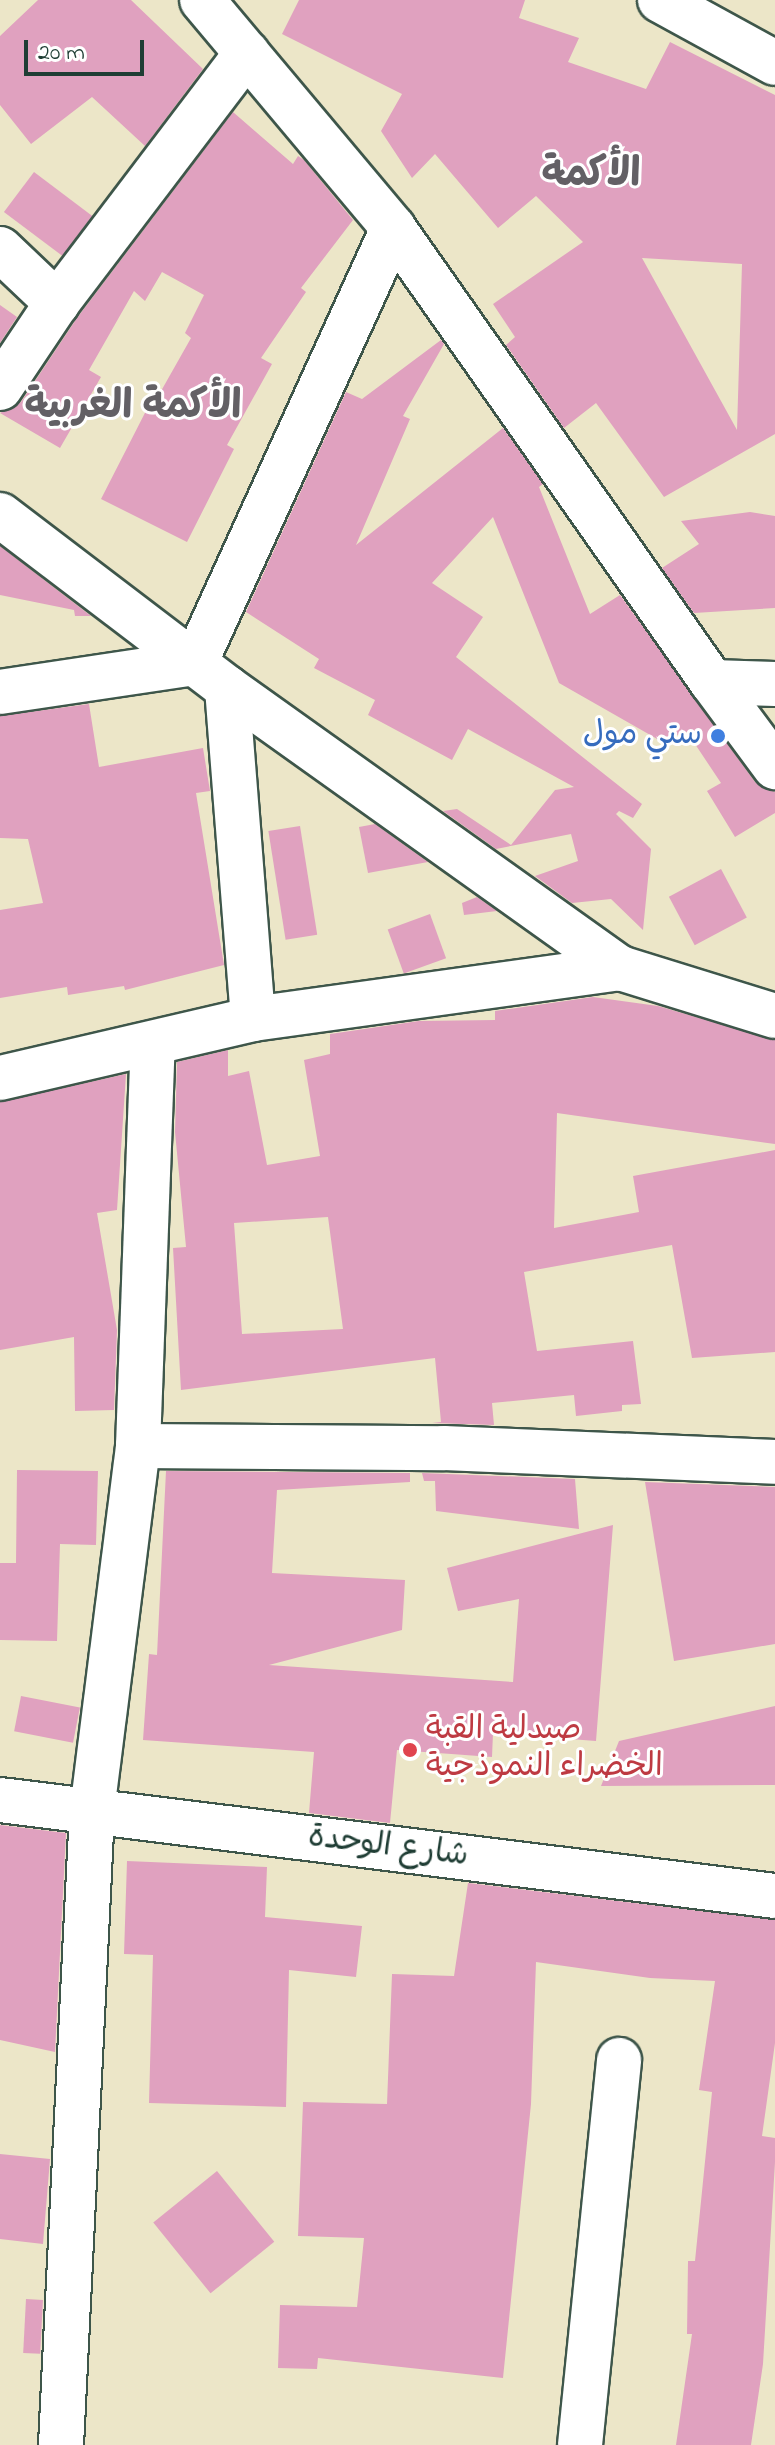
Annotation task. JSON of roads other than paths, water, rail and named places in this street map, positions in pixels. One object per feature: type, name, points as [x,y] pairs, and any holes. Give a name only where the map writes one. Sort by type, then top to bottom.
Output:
[{"type":"street","points":[[202,0],[393,228],[775,767]]},
{"type":"street","points":[[660,0],[775,63]]},
{"type":"street","points":[[0,388],[57,303],[247,53]]},
{"type":"street","points":[[253,1019],[211,675],[393,228]]},
{"type":"street","points":[[0,249],[57,303]]},
{"type":"street","points":[[0,515],[211,675],[620,968],[775,1016]]},
{"type":"street","points":[[0,692],[211,675]]},
{"type":"street","points":[[712,682],[775,684]]},
{"type":"street","points":[[0,1078],[153,1046],[253,1019],[620,968]]},
{"type":"street","points":[[61,2445],[92,1811],[138,1446],[153,1046]]},
{"type":"street","points":[[138,1446],[444,1448],[775,1462]]},
{"type":"street","name":"شارع الوحدة","points":[[0,1800],[775,1896]]},
{"type":"street","points":[[580,2445],[619,2060]]},
{"type":"place","name":"ستي مول","points":[[718,736]]},
{"type":"place","name":"صيدلية القبة الخضراء النموذجية","points":[[410,1750]]},
{"type":"district","name":"الأكمة","points":[[591,176]]},
{"type":"district","name":"الأكمة الغربية","points":[[133,408]]}]
